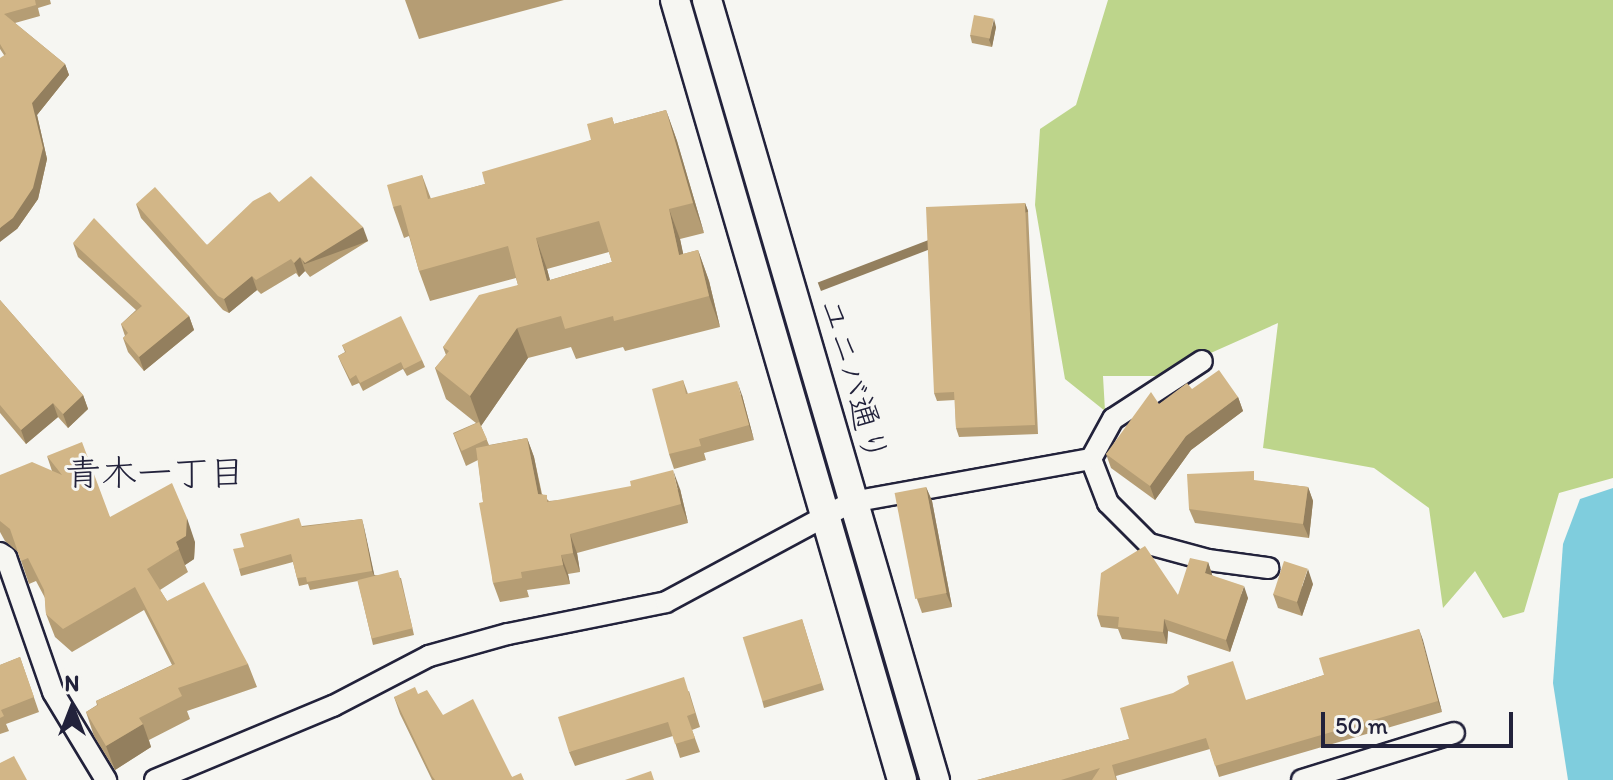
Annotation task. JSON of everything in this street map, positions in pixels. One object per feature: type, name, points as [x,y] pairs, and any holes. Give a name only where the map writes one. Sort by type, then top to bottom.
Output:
[{"type":"street","name":"ユニバ通り","points":[[675,0],[902,780]]},
{"type":"street","name":"ユニバ通り","points":[[707,0],[935,780]]},
{"type":"street","points":[[1202,361],[1113,419],[1091,459],[1108,503],[1149,544],[1208,560],[1268,568]]},
{"type":"street","points":[[155,780],[333,706],[429,656],[508,634],[666,602],[852,502],[1091,459]]},
{"type":"street","points":[[0,553],[6,557],[53,692],[106,780]]},
{"type":"street","points":[[1302,780],[1454,733]]},
{"type":"green space","points":[[1108,0],[1613,0],[1613,478],[1559,493],[1524,612],[1503,618],[1475,571],[1443,608],[1429,508],[1374,468],[1263,448],[1278,323],[1159,376],[1103,376],[1105,411],[1065,379],[1035,205],[1040,129],[1076,105]]},
{"type":"water","points":[[1613,488],[1613,780],[1568,780],[1553,683],[1563,544],[1580,499]]},
{"type":"building","points":[[0,0],[35,0],[36,5],[4,14],[65,64],[32,103],[43,148],[33,188],[13,218],[0,228],[0,58],[6,54],[0,44]]},
{"type":"building","points":[[974,15],[994,19],[990,38],[970,35]]},
{"type":"building","points":[[666,110],[693,203],[669,209],[679,255],[698,250],[709,296],[614,321],[613,316],[565,329],[561,316],[517,328],[470,396],[435,368],[449,351],[443,347],[479,295],[518,285],[508,246],[419,271],[401,205],[393,207],[387,185],[422,175],[428,199],[485,184],[482,172],[591,140],[587,124],[612,117],[614,124]],"holes":[[[599,221],[612,262],[547,281],[536,238]]]},
{"type":"building","points":[[311,176],[363,227],[305,263],[300,257],[294,263],[291,259],[256,280],[252,276],[224,299],[136,204],[155,187],[207,245],[253,201],[270,192],[279,202]]},
{"type":"building","points":[[1025,203],[1035,425],[956,428],[954,392],[934,393],[926,207]]},
{"type":"building","points":[[94,218],[189,316],[139,357],[123,338],[128,333],[121,324],[142,306],[73,243]]},
{"type":"building","points":[[0,300],[83,395],[63,414],[53,403],[21,430],[0,405]]},
{"type":"building","points":[[401,316],[422,360],[404,369],[401,362],[360,383],[356,375],[350,379],[338,356],[346,352],[342,345]]},
{"type":"building","points":[[1219,370],[1238,397],[1186,436],[1150,486],[1106,454],[1151,392],[1159,404],[1187,383],[1192,389]]},
{"type":"building","points":[[683,380],[686,394],[737,381],[749,425],[699,439],[701,446],[669,454],[652,389]]},
{"type":"building","points":[[479,422],[487,439],[462,451],[454,434]]},
{"type":"building","points":[[527,438],[538,494],[547,495],[547,502],[631,486],[630,481],[673,470],[681,504],[570,534],[573,553],[561,555],[563,565],[521,572],[522,578],[493,583],[479,503],[483,502],[476,448]]},
{"type":"building","points":[[82,442],[110,517],[172,483],[187,518],[186,536],[176,542],[179,549],[147,569],[167,601],[204,582],[248,664],[178,688],[182,696],[139,718],[143,724],[106,746],[86,712],[98,705],[96,701],[175,664],[135,587],[63,629],[46,614],[44,590],[28,558],[21,561],[10,529],[0,521],[0,475],[32,462],[62,475],[47,456]]},
{"type":"building","points":[[1254,471],[1254,480],[1308,487],[1303,524],[1189,509],[1187,474]]},
{"type":"building","points":[[926,487],[947,593],[915,599],[895,493]]},
{"type":"building","points":[[299,518],[302,527],[362,519],[372,571],[307,582],[306,577],[297,578],[291,554],[239,569],[233,549],[244,547],[240,534]]},
{"type":"building","points":[[1145,546],[1178,595],[1190,558],[1208,562],[1205,573],[1244,586],[1226,640],[1164,619],[1163,632],[1118,627],[1119,617],[1097,615],[1101,573]]},
{"type":"building","points":[[1284,561],[1308,569],[1297,602],[1273,594]]},
{"type":"building","points":[[398,570],[413,628],[372,638],[357,580]]},
{"type":"building","points":[[802,619],[822,683],[762,701],[743,637]]},
{"type":"building","points":[[1419,629],[1438,701],[1215,766],[1206,738],[1112,765],[1116,780],[1092,780],[1100,768],[1061,780],[977,780],[1129,739],[1120,708],[1173,693],[1189,684],[1187,676],[1233,661],[1246,700],[1324,675],[1319,658]]},
{"type":"building","points":[[20,657],[34,697],[1,710],[4,716],[0,718],[0,665]]},
{"type":"building","points":[[684,677],[695,713],[687,716],[695,738],[675,744],[668,722],[569,752],[558,717]]},
{"type":"building","points":[[415,687],[418,694],[427,690],[443,715],[473,699],[512,777],[521,773],[524,780],[435,780],[394,697]]},
{"type":"building","points":[[14,756],[27,780],[0,780],[0,763]]},
{"type":"building","points":[[651,771],[654,780],[625,780]]},
{"type":"district","name":"青木一丁目","points":[[155,473]]}]
